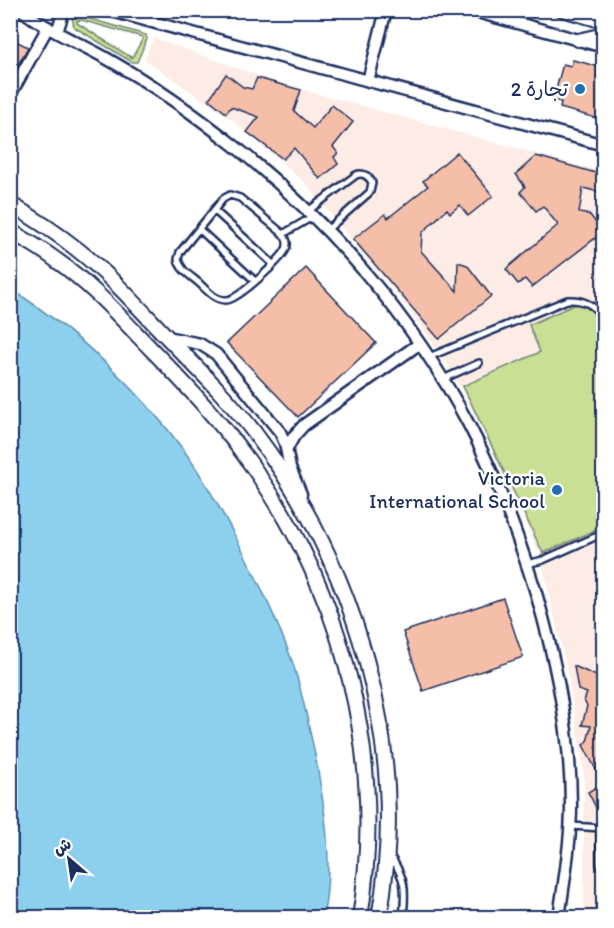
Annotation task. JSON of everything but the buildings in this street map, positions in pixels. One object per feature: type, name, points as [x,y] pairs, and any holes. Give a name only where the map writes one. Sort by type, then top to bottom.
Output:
[{"type":"main road","points":[[10,204],[79,251],[213,383],[274,460],[321,541],[345,597],[375,692],[386,758],[388,853],[379,918]]},
{"type":"main road","points":[[10,231],[57,261],[83,282],[196,396],[256,470],[302,548],[326,602],[337,634],[347,665],[361,728],[368,792],[368,824],[360,918]]},
{"type":"street","points":[[22,10],[120,66],[181,106],[238,150],[310,214],[367,276],[443,379],[468,423],[492,474],[527,564],[549,640],[561,701],[570,779],[571,826],[560,918]]},
{"type":"street","points":[[10,94],[64,10]]},
{"type":"street","points":[[108,10],[603,145]]},
{"type":"street","points":[[470,10],[603,47]]},
{"type":"street","points":[[562,10],[603,22]]},
{"type":"street","points":[[368,81],[385,11]]},
{"type":"street","points":[[578,40],[603,34]]},
{"type":"street","points":[[167,337],[200,344],[216,354],[276,427],[283,437],[290,468],[307,514]]},
{"type":"street","points":[[287,449],[294,436],[304,425],[419,344]]},
{"type":"street","points":[[276,427],[290,428],[304,425]]},
{"type":"street","points":[[564,889],[566,918]]},
{"type":"lane","points":[[284,234],[356,175],[363,174],[369,177],[372,183],[370,192],[326,231]]},
{"type":"lane","points":[[226,196],[237,196],[284,234],[287,244],[286,250],[255,281],[237,297],[224,301],[211,294],[182,269],[178,262],[178,255],[214,210],[226,196]]},
{"type":"lane","points":[[214,210],[273,264]]},
{"type":"lane","points":[[199,229],[255,281]]},
{"type":"lane","points":[[429,358],[567,300],[590,304],[603,319]]},
{"type":"lane","points":[[443,379],[479,363]]},
{"type":"lane","points":[[527,564],[543,560],[603,533]]},
{"type":"lane","points":[[571,826],[602,828],[600,864],[603,873]]},
{"type":"lane","points":[[388,853],[404,879],[403,918]]},
{"type":"shaded area","name":"Victoria International School","points":[[154,38],[275,82],[603,172],[603,917],[584,914],[584,773],[568,675],[540,555],[480,425],[447,364],[410,311],[304,182],[231,119],[144,59]]},
{"type":"green space","points":[[80,12],[84,17],[146,35],[147,39],[137,62],[132,62],[74,27],[72,17]],"holes":[[[81,20],[142,37],[132,58],[77,21]]]},
{"type":"green space","points":[[578,303],[594,314],[603,331],[603,527],[543,553],[463,386],[540,352],[529,325]]},
{"type":"water","points":[[10,288],[59,323],[105,362],[167,428],[199,472],[250,564],[291,658],[302,694],[315,755],[325,816],[328,856],[323,917],[11,917]]},
{"type":"place","name":"تجارة 2","points":[[580,89]]},
{"type":"place","name":"Victoria International School","points":[[557,490]]}]
